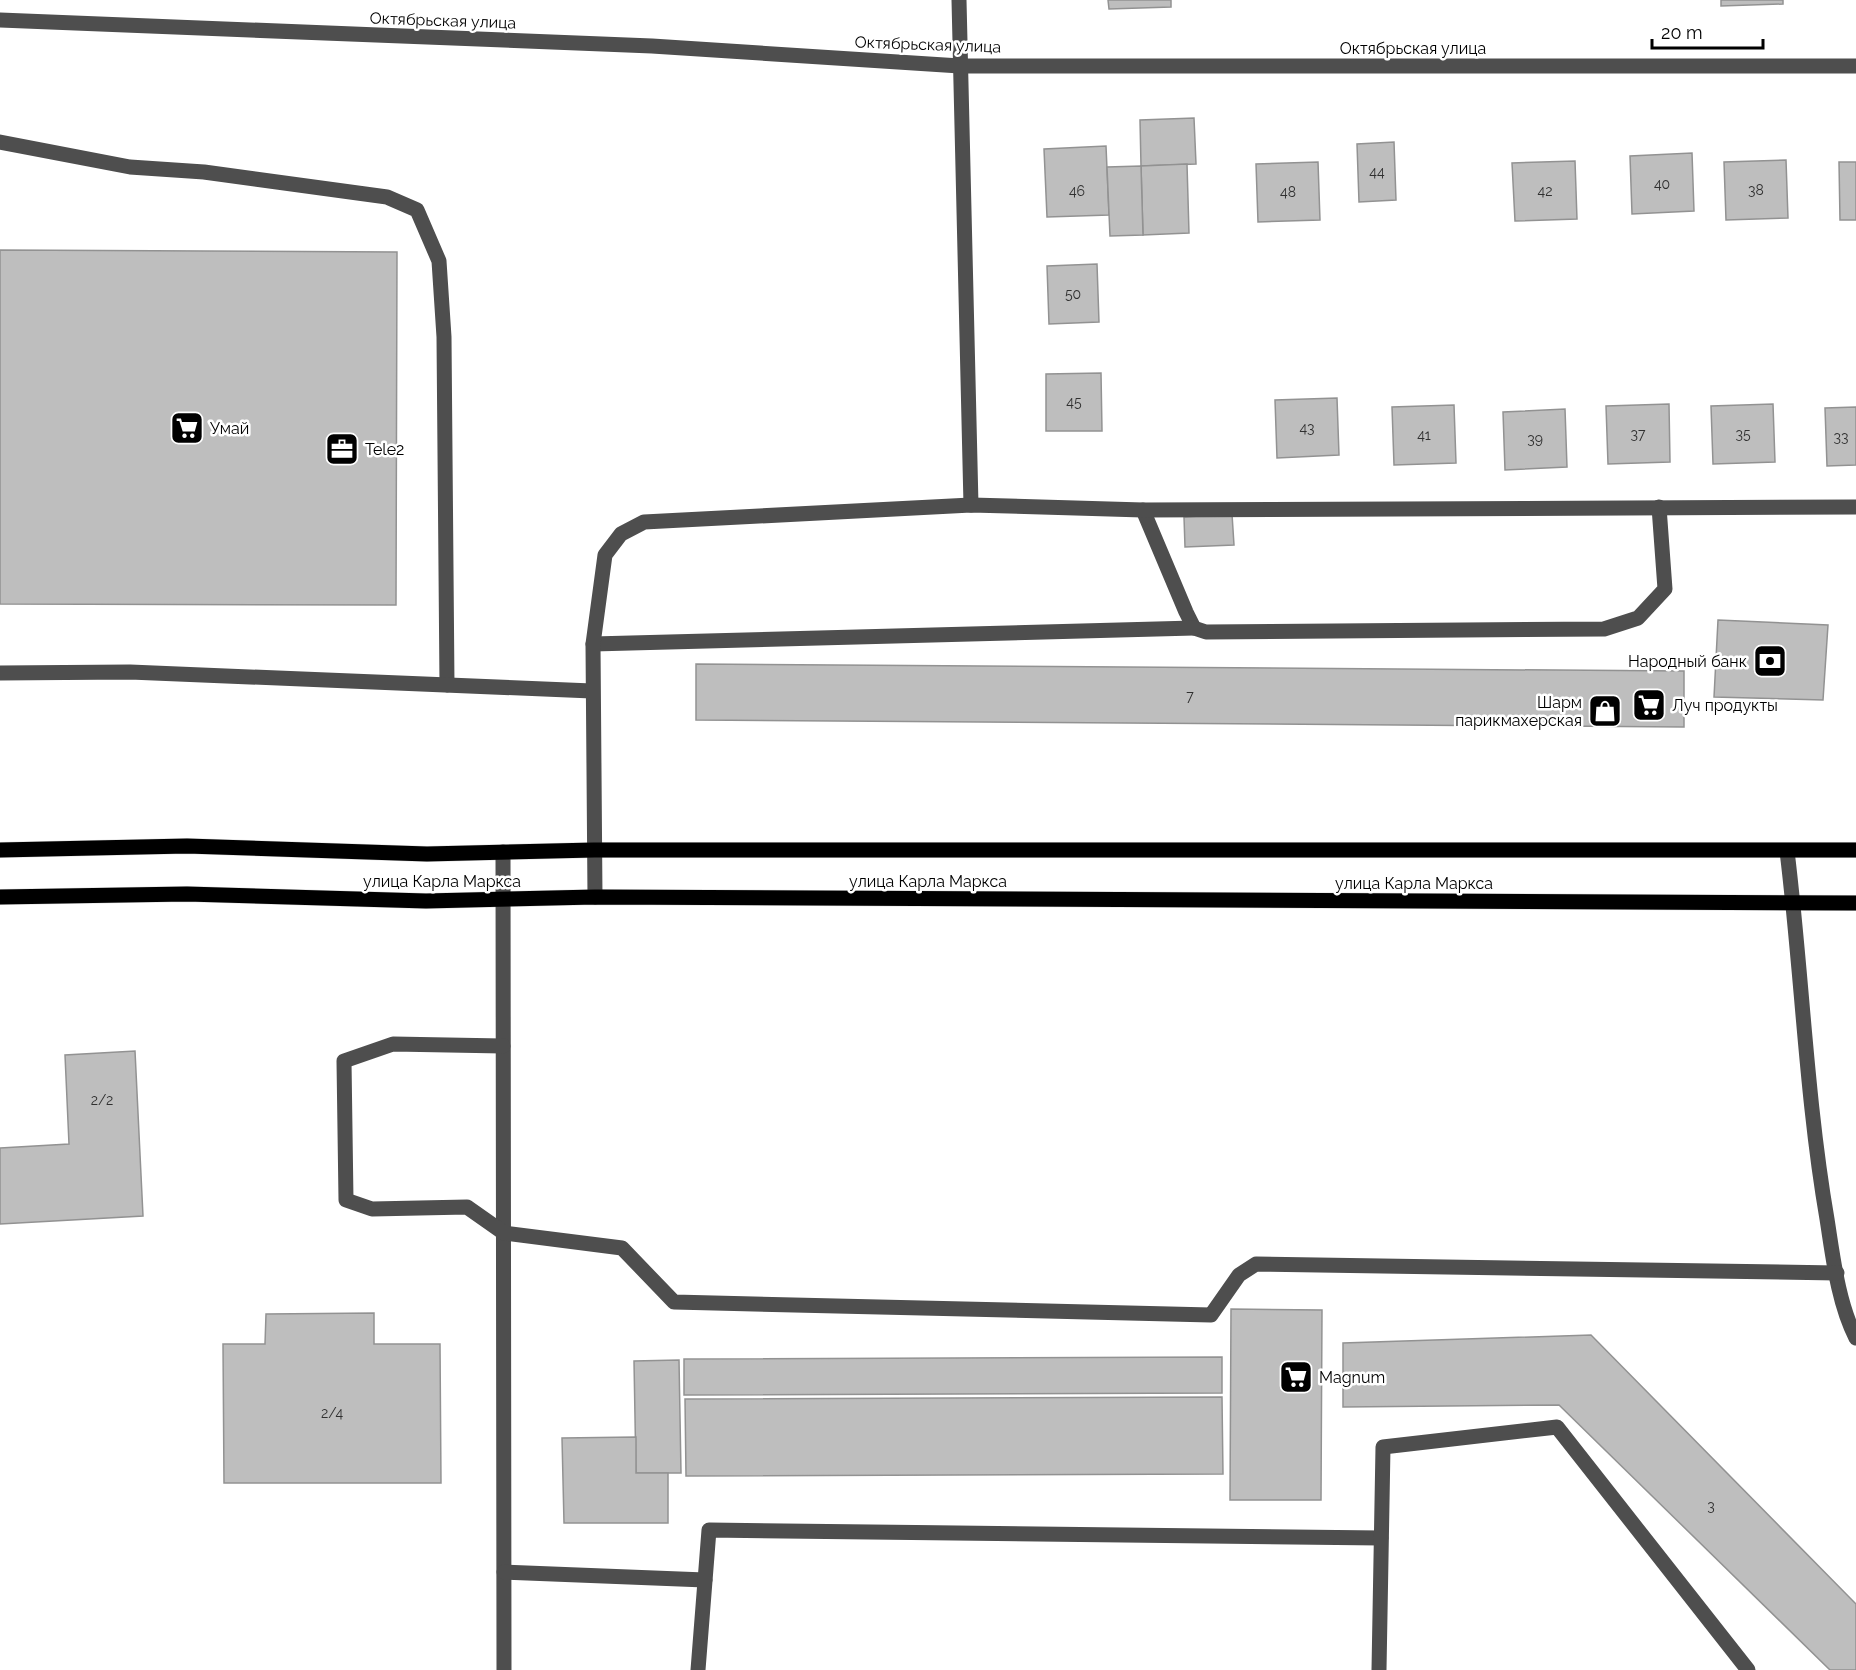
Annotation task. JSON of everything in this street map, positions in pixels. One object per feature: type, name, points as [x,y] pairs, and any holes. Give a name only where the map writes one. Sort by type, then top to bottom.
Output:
[{"type":"main road","name":"улица Карла Маркса","points":[[0,850],[187,846],[427,854],[594,850],[1856,850]]},
{"type":"main road","name":"улица Карла Маркса","points":[[0,897],[187,894],[426,901],[595,897],[1856,903]]},
{"type":"street","points":[[958,0],[971,505]]},
{"type":"street","name":"Октябрьская улица","points":[[0,20],[640,46],[960,66],[1856,66]]},
{"type":"street","points":[[0,142],[130,167],[204,172],[387,197],[417,210],[439,261],[444,337],[447,685]]},
{"type":"street","points":[[595,897],[593,644],[605,555],[621,534],[644,522],[971,505],[1143,510],[1856,507]]},
{"type":"street","points":[[593,644],[1194,627],[1206,632],[1604,629],[1638,618],[1665,589],[1659,507]]},
{"type":"street","points":[[1143,510],[1194,627]]},
{"type":"street","points":[[0,673],[130,672],[592,691]]},
{"type":"street","points":[[1787,851],[1814,1146],[1837,1273],[1850,1326],[1856,1338]]},
{"type":"street","points":[[503,852],[504,1670]]},
{"type":"street","points":[[503,1046],[393,1044],[344,1061],[346,1200],[372,1209],[466,1208],[504,1233],[622,1248],[674,1302],[1211,1315],[1239,1275],[1256,1264],[1837,1273]]},
{"type":"street","points":[[1379,1670],[1383,1447],[1557,1427],[1748,1670]]},
{"type":"street","points":[[698,1670],[709,1530],[1381,1538]]},
{"type":"street","points":[[504,1572],[705,1580]]},
{"type":"building","points":[[1108,0],[1171,0],[1171,7],[1109,9]]},
{"type":"building","points":[[1721,0],[1783,0],[1783,4],[1721,6]]},
{"type":"building","points":[[1194,118],[1196,164],[1141,166],[1140,120]]},
{"type":"building","points":[[1394,142],[1396,200],[1359,202],[1357,144]]},
{"type":"building","points":[[1106,146],[1109,215],[1047,217],[1044,149]]},
{"type":"building","points":[[1692,153],[1694,211],[1632,214],[1630,156]]},
{"type":"building","points":[[1786,160],[1788,218],[1726,220],[1724,162]]},
{"type":"building","points":[[1575,161],[1577,219],[1515,221],[1512,163]]},
{"type":"building","points":[[1318,162],[1320,220],[1258,222],[1256,164]]},
{"type":"building","points":[[1839,162],[1856,162],[1856,220],[1840,220]]},
{"type":"building","points":[[1187,164],[1189,233],[1143,235],[1141,166]]},
{"type":"building","points":[[1141,166],[1143,235],[1110,236],[1107,167]]},
{"type":"building","points":[[0,250],[397,252],[396,605],[0,604]]},
{"type":"building","points":[[1097,264],[1099,322],[1049,324],[1047,266]]},
{"type":"building","points":[[1101,373],[1102,431],[1046,431],[1046,374]]},
{"type":"building","points":[[1337,398],[1339,455],[1277,458],[1275,400]]},
{"type":"building","points":[[1669,404],[1670,462],[1608,464],[1606,406]]},
{"type":"building","points":[[1773,404],[1775,462],[1713,464],[1711,406]]},
{"type":"building","points":[[1454,405],[1456,463],[1394,465],[1392,407]]},
{"type":"building","points":[[1856,407],[1856,465],[1827,466],[1825,408]]},
{"type":"building","points":[[1565,409],[1567,467],[1505,470],[1503,412]]},
{"type":"building","points":[[1232,514],[1234,545],[1185,547],[1184,517]]},
{"type":"building","name":"Народный банк","points":[[1718,620],[1828,625],[1823,700],[1714,697]]},
{"type":"building","points":[[696,664],[1684,671],[1684,727],[696,720]]},
{"type":"building","points":[[135,1051],[143,1216],[0,1224],[0,1148],[69,1144],[65,1055]]},
{"type":"building","points":[[1231,1309],[1322,1310],[1321,1500],[1230,1500]]},
{"type":"building","points":[[374,1313],[374,1344],[440,1344],[441,1483],[224,1483],[223,1344],[265,1344],[266,1314]]},
{"type":"building","points":[[1591,1335],[1856,1604],[1856,1670],[1830,1670],[1559,1405],[1343,1407],[1343,1343]]},
{"type":"building","points":[[1222,1357],[1222,1393],[684,1395],[684,1359]]},
{"type":"building","points":[[679,1360],[681,1473],[636,1473],[634,1361]]},
{"type":"building","points":[[1222,1397],[1223,1474],[686,1476],[685,1399]]},
{"type":"building","points":[[636,1437],[636,1473],[668,1473],[668,1523],[564,1523],[562,1438]]},
{"type":"place","name":"Умай","points":[[187,428]]},
{"type":"place","name":"Tele2","points":[[342,449]]},
{"type":"place","name":"Народный банк","points":[[1770,661]]},
{"type":"place","name":"Луч продукты","points":[[1649,705]]},
{"type":"place","name":"Шарм парикмахерская","points":[[1605,711]]},
{"type":"place","name":"Magnum","points":[[1296,1377]]}]
